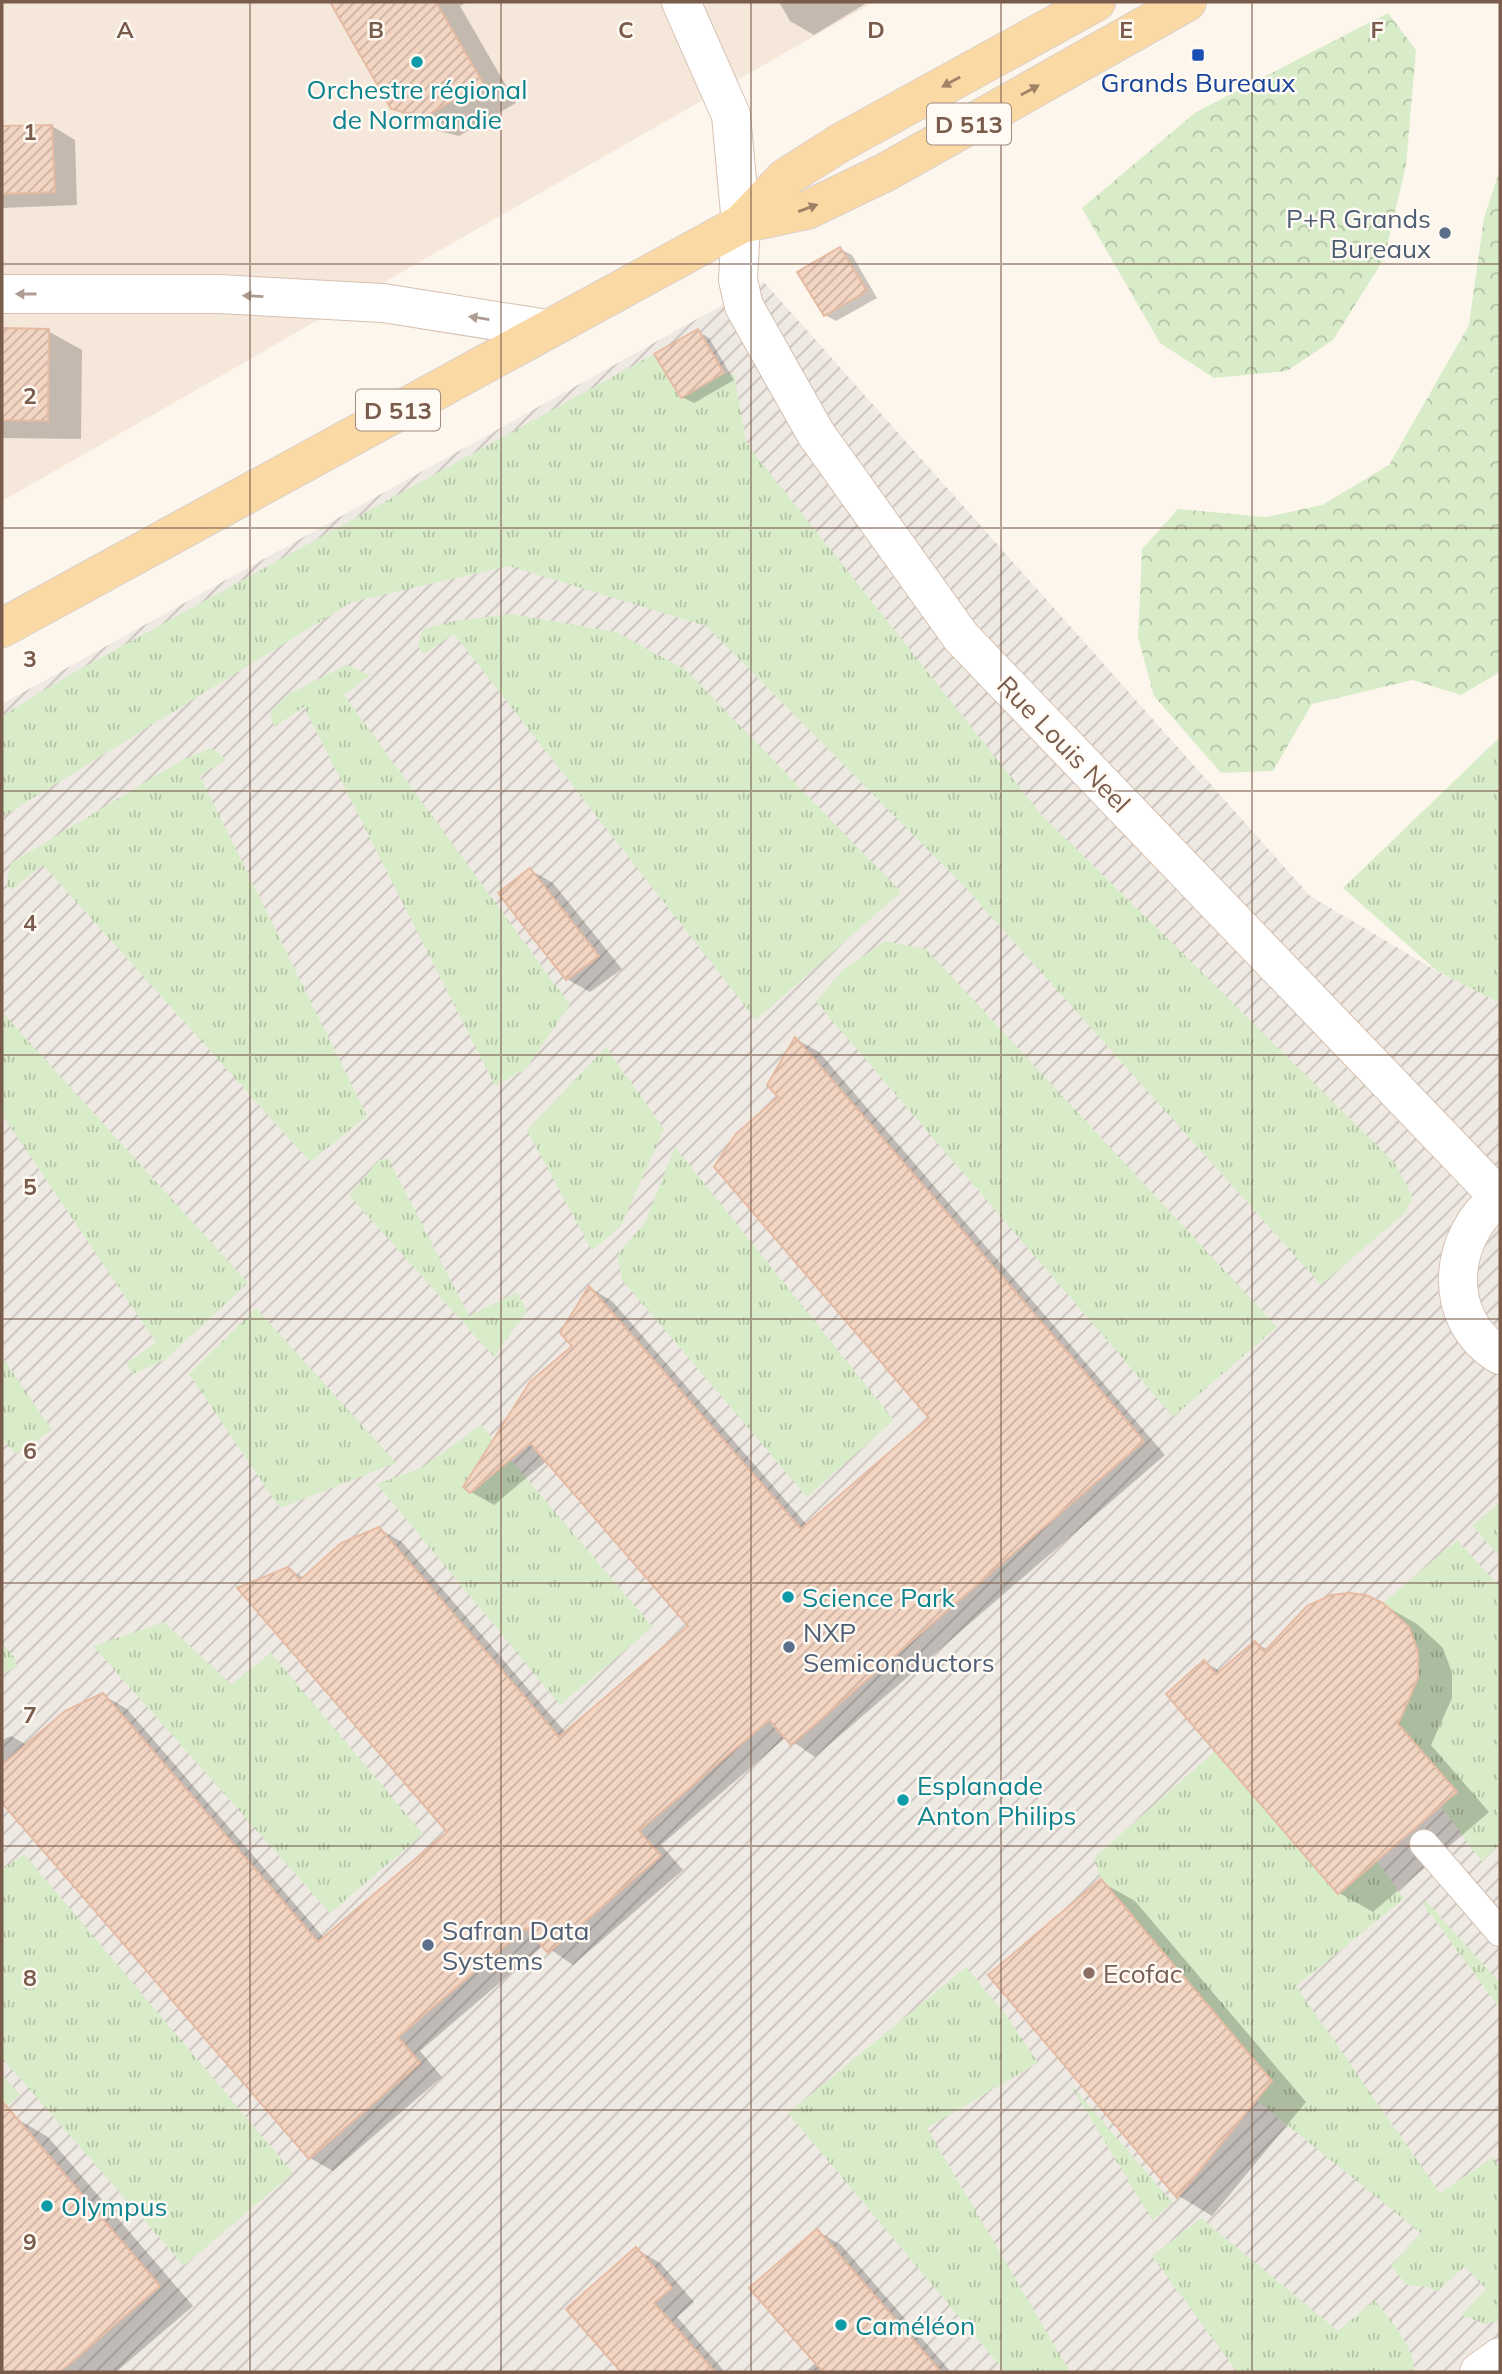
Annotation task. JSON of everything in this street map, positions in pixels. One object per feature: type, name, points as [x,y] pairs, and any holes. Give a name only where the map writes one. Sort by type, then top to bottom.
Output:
[{"type":"main road","name":"D 513","points":[[741,224],[785,178],[840,144],[1096,2]]},
{"type":"main road","name":"D 513","points":[[2,628],[741,224],[807,210],[887,172],[1187,2]]},
{"type":"street","name":"Rue Louis Neel","points":[[681,2],[731,115],[741,224],[738,280],[754,327],[816,435],[961,637],[1500,1197]]},
{"type":"street","points":[[2,294],[219,294],[383,303],[547,329]]},
{"type":"street","points":[[1500,1197],[1471,1226],[1457,1268],[1459,1297],[1470,1325],[1489,1349],[1500,1355]]},
{"type":"street","points":[[1479,2372],[1500,2357]]},
{"type":"lane","points":[[1424,1844],[1500,1932]]},
{"type":"shaded area","points":[[2,2],[874,2],[2,501]]},
{"type":"shaded area","points":[[764,282],[1310,896],[1437,971],[1500,1003],[1500,2372],[2,2372],[2,704]]},
{"type":"green space","points":[[1388,13],[1416,50],[1406,165],[1384,259],[1333,340],[1287,371],[1214,378],[1160,343],[1082,208],[1196,112]]},
{"type":"green space","points":[[1500,169],[1500,672],[1461,695],[1413,680],[1312,704],[1273,771],[1221,773],[1154,696],[1138,637],[1142,549],[1178,509],[1266,517],[1322,505],[1389,465],[1469,325],[1484,218]]},
{"type":"green space","points":[[654,354],[681,398],[724,373],[734,374],[746,441],[757,457],[1039,812],[1394,1162],[1413,1197],[1405,1213],[1321,1285],[963,885],[706,626],[509,566],[352,602],[2,817],[2,716],[64,678]]},
{"type":"green space","points":[[511,614],[616,632],[686,670],[901,892],[756,1020],[454,634],[424,654],[418,647],[423,629],[454,621]]},
{"type":"green space","points":[[346,665],[370,675],[344,695],[570,1005],[526,1069],[495,1086],[304,707],[274,727],[270,712],[289,694]]},
{"type":"green space","points":[[1500,737],[1500,1003],[1437,971],[1343,888]]},
{"type":"green space","points":[[211,748],[226,759],[200,776],[367,1116],[310,1162],[43,865],[11,890],[6,884],[11,863],[182,760]]},
{"type":"green space","points":[[885,941],[926,949],[1277,1327],[1173,1417],[816,1002],[842,970]]},
{"type":"green space","points":[[2,1012],[248,1283],[165,1360],[133,1374],[126,1364],[156,1342],[2,1115]]},
{"type":"green space","points":[[606,1047],[664,1129],[621,1226],[592,1251],[527,1130]]},
{"type":"green space","points":[[675,1147],[894,1420],[807,1497],[622,1280],[617,1255],[645,1222]]},
{"type":"green space","points":[[388,1158],[469,1316],[517,1292],[527,1311],[494,1357],[349,1195],[379,1160]]},
{"type":"green space","points":[[256,1308],[396,1463],[280,1508],[189,1374]]},
{"type":"green space","points":[[2,1356],[52,1430],[16,1454],[2,1439]]},
{"type":"green space","points":[[481,1425],[653,1627],[560,1705],[377,1484],[421,1468]]},
{"type":"green space","points":[[1500,1502],[1500,1557],[1472,1526]]},
{"type":"green space","points":[[1457,1540],[1500,1587],[1500,1843],[1482,1862],[1382,1727],[1410,1698],[1417,1682],[1419,1665],[1417,1648],[1410,1632],[1399,1617],[1383,1603]]},
{"type":"green space","points":[[164,1622],[231,1684],[271,1653],[423,1834],[330,1913],[93,1646]]},
{"type":"green space","points":[[2,1643],[15,1658],[17,1667],[2,1674]]},
{"type":"green space","points":[[1215,1751],[1337,1894],[1377,1861],[1404,1899],[1296,1986],[1440,2193],[1493,2157],[1500,2169],[1500,2321],[1485,2324],[1461,2315],[1486,2289],[1465,2267],[1436,2292],[1429,2287],[1407,2285],[1391,2266],[1421,2233],[1256,2100],[1272,2081],[1102,1882],[1094,1858]]},
{"type":"green space","points":[[24,1854],[293,2173],[184,2266],[2,2058],[2,1869]]},
{"type":"green space","points":[[1426,1901],[1500,1983],[1500,2009],[1423,1904]]},
{"type":"green space","points":[[966,1967],[1006,2015],[1038,2063],[927,2128],[1070,2372],[1005,2372],[788,2113]]},
{"type":"green space","points":[[2,2074],[20,2095],[2,2110]]},
{"type":"green space","points":[[1070,2084],[1173,2203],[1152,2220]]},
{"type":"green space","points":[[1201,2218],[1338,2331],[1375,2300],[1411,2353],[1414,2372],[1237,2372],[1152,2256]]},
{"type":"building","name":"Orchestre régional de Normandie","points":[[330,2],[436,2],[483,83],[424,117],[391,109]]},
{"type":"building","points":[[52,125],[55,192],[2,194],[2,126]]},
{"type":"building","points":[[840,247],[867,291],[824,316],[797,272]]},
{"type":"building","points":[[2,328],[49,329],[48,421],[2,420]]},
{"type":"building","points":[[698,329],[724,373],[681,398],[654,354]]},
{"type":"building","points":[[530,868],[599,956],[566,980],[498,893]]},
{"type":"building","name":"Science Park","points":[[795,1037],[1144,1441],[791,1745],[769,1720],[639,1831],[661,1856],[548,1953],[526,1928],[398,2037],[420,2063],[309,2159],[2,1803],[2,1765],[65,1711],[103,1693],[318,1942],[447,1832],[237,1588],[288,1567],[300,1580],[341,1543],[379,1527],[559,1737],[688,1626],[530,1443],[470,1493],[463,1487],[530,1382],[572,1346],[560,1333],[589,1286],[801,1529],[929,1418],[714,1167],[736,1134],[778,1097],[767,1085]]},
{"type":"building","points":[[1331,1595],[1366,1595],[1383,1603],[1409,1627],[1418,1652],[1418,1678],[1398,1724],[1457,1792],[1338,1894],[1166,1694],[1204,1660],[1216,1674],[1255,1641],[1264,1652],[1307,1606]]},
{"type":"building","points":[[1101,1879],[1272,2081],[1177,2198],[988,1975]]},
{"type":"building","name":"Olympus","points":[[2,2101],[160,2286],[60,2372],[2,2372]]},
{"type":"building","name":"Caméléon","points":[[817,2229],[941,2372],[823,2372],[749,2288]]},
{"type":"building","points":[[636,2247],[672,2288],[654,2303],[715,2372],[621,2372],[566,2309]]},
{"type":"place","name":"Grands Bureaux","points":[[1198,55]]},
{"type":"place","name":"Orchestre régional de Normandie","points":[[417,62]]},
{"type":"place","name":"P+R Grands Bureaux","points":[[1445,233]]},
{"type":"place","name":"Science Park","points":[[788,1597]]},
{"type":"place","name":"NXP Semiconductors","points":[[789,1647]]},
{"type":"place","name":"Esplanade Anton Philips","points":[[903,1800]]},
{"type":"place","name":"Safran Data Systems","points":[[428,1945]]},
{"type":"place","name":"Ecofac","points":[[1089,1973]]},
{"type":"place","name":"Olympus","points":[[47,2206]]},
{"type":"place","name":"Caméléon","points":[[841,2325]]}]
